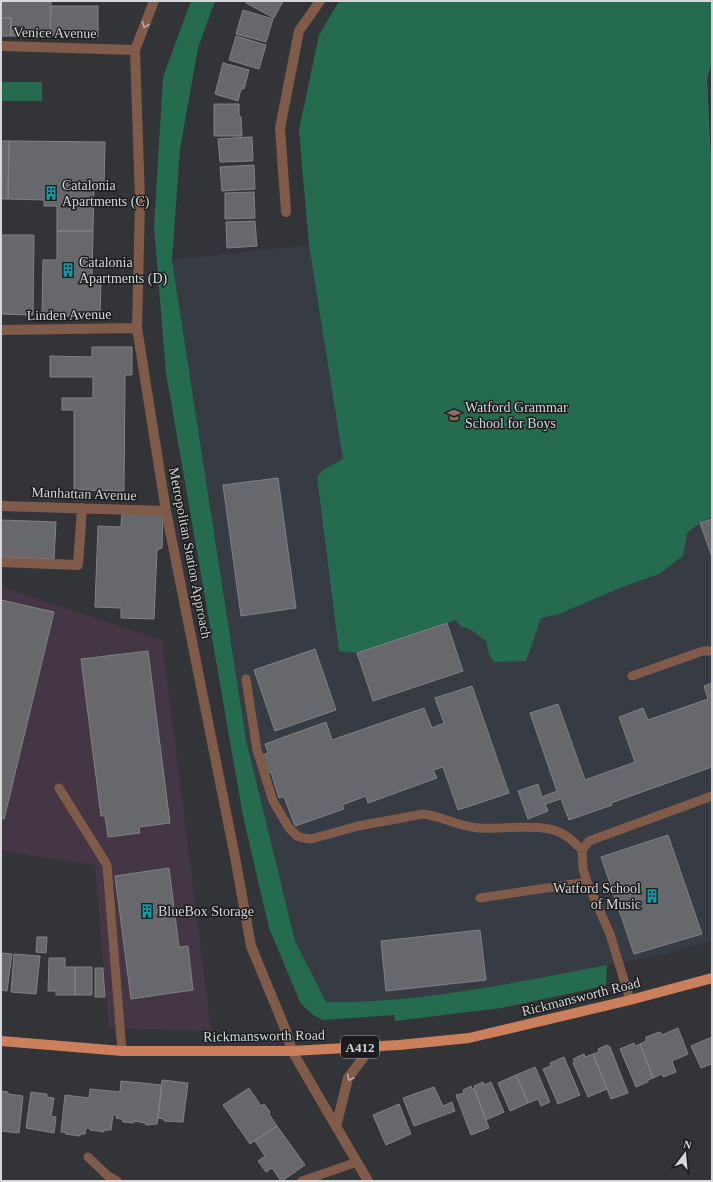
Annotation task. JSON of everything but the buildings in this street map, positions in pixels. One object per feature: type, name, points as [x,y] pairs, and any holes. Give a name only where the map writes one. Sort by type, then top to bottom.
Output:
[{"type":"main road","name":"Rickmansworth Road","points":[[1,1041],[122,1051],[292,1051],[399,1045],[469,1038],[630,1000],[712,978]]},
{"type":"street","name":"Metropolitan Station Approach","points":[[154,1],[135,50],[140,201],[137,328],[166,511],[235,856],[251,946],[286,1031],[292,1051],[368,1181]]},
{"type":"street","points":[[286,212],[280,128],[300,32],[320,1]]},
{"type":"street","name":"Venice Avenue","points":[[1,46],[135,50]]},
{"type":"street","name":"Linden Avenue","points":[[1,330],[137,328]]},
{"type":"street","name":"Manhattan Avenue","points":[[1,506],[166,511]]},
{"type":"street","points":[[1,562],[78,565],[82,508]]},
{"type":"street","points":[[336,1127],[348,1078],[372,1046]]},
{"type":"lane","points":[[632,676],[703,651],[712,651]]},
{"type":"lane","points":[[246,679],[257,750],[273,801],[289,828],[297,836],[311,838],[358,826],[423,814],[434,815],[457,824],[478,828],[539,828],[549,830],[566,835],[582,850]]},
{"type":"lane","points":[[59,788],[107,865],[122,1051]]},
{"type":"lane","points":[[630,1000],[610,934],[587,882],[583,869],[582,850],[589,841],[712,796]]},
{"type":"lane","points":[[480,898],[587,882]]},
{"type":"lane","points":[[88,1157],[108,1176],[117,1181]]},
{"type":"lane","points":[[302,1181],[356,1162]]},
{"type":"shaded area","name":"Watford Grammar School for Boys","points":[[339,1],[712,1],[712,62],[707,78],[712,180],[712,941],[670,953],[514,983],[445,994],[362,1002],[325,1002],[295,941],[246,740],[172,260],[309,245],[299,130],[319,35]]},
{"type":"shaded area","points":[[1,587],[162,640],[211,1031],[109,1028],[95,865],[1,851]]},
{"type":"green space","points":[[191,1],[215,1],[198,48],[180,149],[172,260],[246,740],[295,941],[326,1002],[396,999],[467,991],[607,965],[606,985],[501,1008],[395,1021],[394,1015],[323,1020],[313,1015],[301,1004],[269,928],[243,816],[166,373],[154,227],[163,77]]},
{"type":"green space","points":[[339,1],[712,1],[712,62],[707,78],[712,180],[712,517],[700,523],[687,533],[683,556],[659,574],[620,588],[559,614],[541,618],[526,661],[494,662],[489,654],[486,641],[470,629],[460,626],[456,620],[357,653],[339,651],[317,477],[323,470],[343,459],[309,245],[299,130],[319,35]]},
{"type":"green space","points":[[1,82],[42,82],[42,101],[1,101]]},
{"type":"place","name":"Catalonia Apartments (C)","points":[[51,193]]},
{"type":"place","name":"Catalonia Apartments (D)","points":[[68,270]]},
{"type":"place","name":"Watford Grammar School for Boys","points":[[454,415]]},
{"type":"place","name":"Watford School of Music","points":[[652,896]]},
{"type":"place","name":"BlueBox Storage","points":[[147,911]]}]
